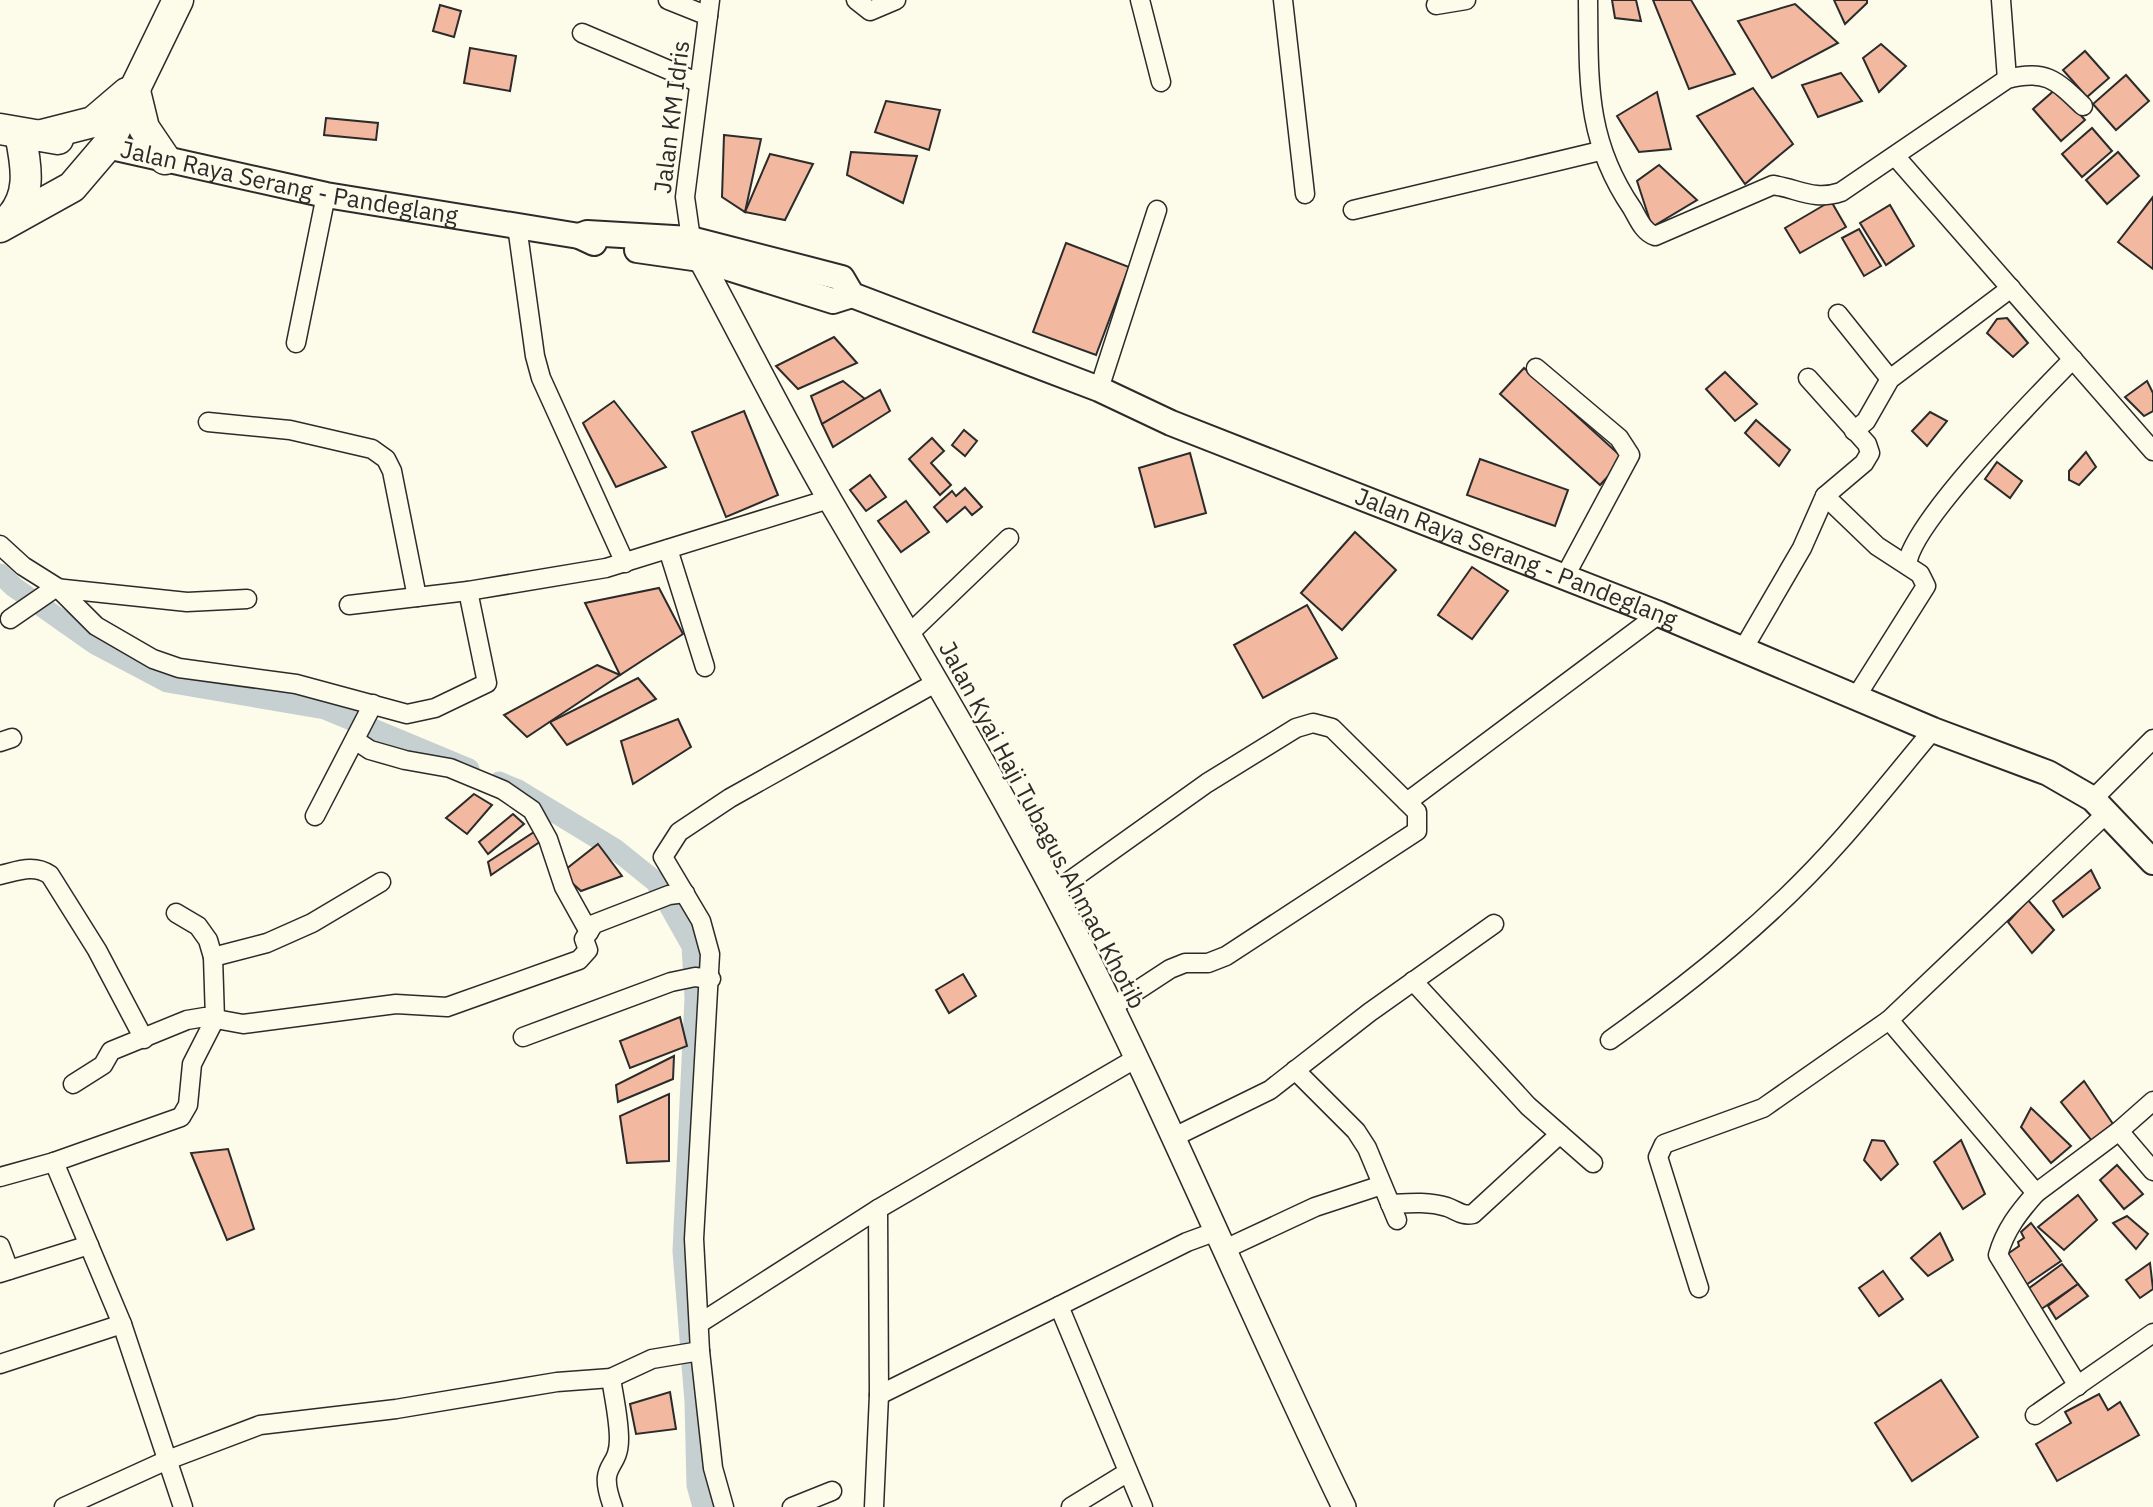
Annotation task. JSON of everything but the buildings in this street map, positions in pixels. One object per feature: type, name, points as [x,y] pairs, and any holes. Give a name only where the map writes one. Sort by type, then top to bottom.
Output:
[{"type":"highway","points":[[1,226],[72,187],[107,146],[178,0]]},
{"type":"highway","points":[[1,226],[17,214],[24,199],[26,162],[19,133],[93,122],[133,92],[184,0]]},
{"type":"highway","points":[[133,92],[144,128],[165,159]]},
{"type":"highway","name":"Jalan Raya Serang - Pandeglang","points":[[19,133],[107,146]]},
{"type":"main road","name":"Jalan Raya Serang - Pandeglang","points":[[107,146],[327,195],[579,236],[588,242],[696,249],[833,301],[852,295],[1100,389],[1171,423],[1659,614],[1933,730],[2048,773],[2100,806],[2153,862]]},
{"type":"street","points":[[668,0],[709,8]]},
{"type":"street","points":[[856,0],[870,11],[896,0]]},
{"type":"street","points":[[1140,0],[1161,82]]},
{"type":"street","points":[[1283,0],[1305,194]]},
{"type":"street","points":[[1436,5],[1466,0]]},
{"type":"street","points":[[1588,0],[1589,70],[1600,151],[1650,234],[1660,236],[1773,185],[1809,196],[1826,197],[1841,192],[2007,79],[2031,73],[2044,76],[2064,88],[2083,106]]},
{"type":"street","points":[[2001,0],[2007,79]]},
{"type":"street","name":"Jalan KM Idris","points":[[696,249],[685,197],[697,82],[707,40],[709,8]]},
{"type":"street","points":[[582,33],[697,82]]},
{"type":"street","points":[[1353,210],[1600,151]]},
{"type":"street","points":[[1895,156],[2153,451]]},
{"type":"street","points":[[296,343],[327,195]]},
{"type":"street","points":[[1100,389],[1157,210]]},
{"type":"street","points":[[517,226],[535,356],[541,378],[625,563]]},
{"type":"street","name":"Jalan Kyai Haji Tubagus Ahmad Khotib","points":[[696,249],[829,499],[937,682],[1054,892],[1174,1137],[1288,1391],[1344,1507]]},
{"type":"street","points":[[1854,431],[1866,421],[1890,379],[2011,288]]},
{"type":"street","points":[[1838,314],[1890,379]]},
{"type":"street","points":[[1907,565],[1913,543],[1982,456],[2074,359]]},
{"type":"street","points":[[1536,368],[1619,438],[1630,454],[1564,578]]},
{"type":"street","points":[[1742,651],[1802,548],[1825,496],[1864,463],[1870,453],[1808,378]]},
{"type":"street","points":[[208,422],[290,430],[372,449],[386,459],[392,471],[417,597]]},
{"type":"street","points":[[1825,496],[1877,546],[1920,574],[1926,586],[1856,697]]},
{"type":"street","points":[[349,605],[468,591],[625,563],[829,499]]},
{"type":"street","points":[[909,634],[1009,538]]},
{"type":"street","points":[[0,545],[23,566],[56,588],[96,626],[153,659],[179,668],[296,684],[407,714],[435,709],[487,683],[468,591]]},
{"type":"street","points":[[668,549],[705,667]]},
{"type":"street","points":[[10,619],[56,588],[187,602],[247,598]]},
{"type":"street","points":[[1407,802],[1659,614]]},
{"type":"street","points":[[723,1507],[713,1468],[697,1352],[700,1323],[694,1240],[703,978],[710,954],[701,921],[677,894],[663,857],[679,832],[730,798],[937,682]]},
{"type":"street","points":[[315,816],[373,706]]},
{"type":"street","points":[[1054,892],[1207,783],[1296,728],[1313,723],[1332,729],[1417,812],[1417,831],[1226,956],[1208,963],[1185,963],[1170,969],[1112,1007]]},
{"type":"street","points":[[1610,1040],[1684,988],[1796,887],[1840,842],[1933,730]]},
{"type":"street","points":[[357,736],[370,750],[450,768],[503,790],[532,810],[548,839],[564,887],[589,932]]},
{"type":"street","points":[[1699,1288],[1658,1157],[1664,1144],[1763,1108],[1889,1020],[2100,806],[2153,739]]},
{"type":"street","points":[[0,875],[29,868],[42,870],[50,875],[97,950],[144,1039]]},
{"type":"street","points":[[213,957],[267,943],[312,923],[381,882]]},
{"type":"street","points":[[73,1084],[103,1065],[111,1051],[187,1020],[215,1019],[243,1024],[396,1004],[447,1007],[579,961],[588,950],[584,939],[594,924],[677,894]]},
{"type":"street","points":[[0,1177],[54,1162],[181,1117],[188,1105],[192,1064],[215,1019],[213,957],[208,940],[198,926],[176,913]]},
{"type":"street","points":[[1174,1137],[1270,1090],[1413,981],[1494,924]]},
{"type":"street","points":[[523,1037],[671,982],[703,978]]},
{"type":"street","points":[[1413,981],[1510,1088],[1593,1163]]},
{"type":"street","points":[[1889,1020],[2036,1193]]},
{"type":"street","points":[[700,1323],[878,1209],[1135,1059]]},
{"type":"street","points":[[1295,1070],[1356,1131],[1394,1212],[1412,1202],[1446,1207],[1463,1215],[1473,1214],[1560,1134]]},
{"type":"street","points":[[2078,1386],[1998,1255],[2018,1213],[2036,1193],[2119,1131],[2153,1101]]},
{"type":"street","points":[[2119,1131],[2153,1171]]},
{"type":"street","points":[[54,1162],[122,1324],[165,1461],[183,1507]]},
{"type":"street","points":[[879,1395],[1187,1242],[1221,1240],[1382,1185]]},
{"type":"street","points":[[874,1507],[879,1395],[878,1209]]},
{"type":"street","points":[[0,1246],[4,1271],[89,1245]]},
{"type":"street","points":[[1059,1306],[1143,1507]]},
{"type":"street","points":[[0,1364],[122,1324]]},
{"type":"street","points":[[2035,1415],[2153,1333]]},
{"type":"street","points":[[64,1507],[165,1461],[260,1425],[396,1409],[557,1382],[611,1378],[639,1364],[697,1352]]},
{"type":"street","points":[[611,1378],[619,1442],[605,1474],[605,1486],[614,1507]]},
{"type":"street","points":[[1071,1507],[1128,1472]]},
{"type":"street","points":[[792,1507],[832,1491]]},
{"type":"waterway","points":[[0,574],[14,587],[95,644],[167,682],[325,709],[469,769]]},
{"type":"waterway","points":[[499,782],[518,790],[615,849],[656,882],[692,946],[695,998],[683,1251],[695,1402],[697,1485],[703,1507]]}]
